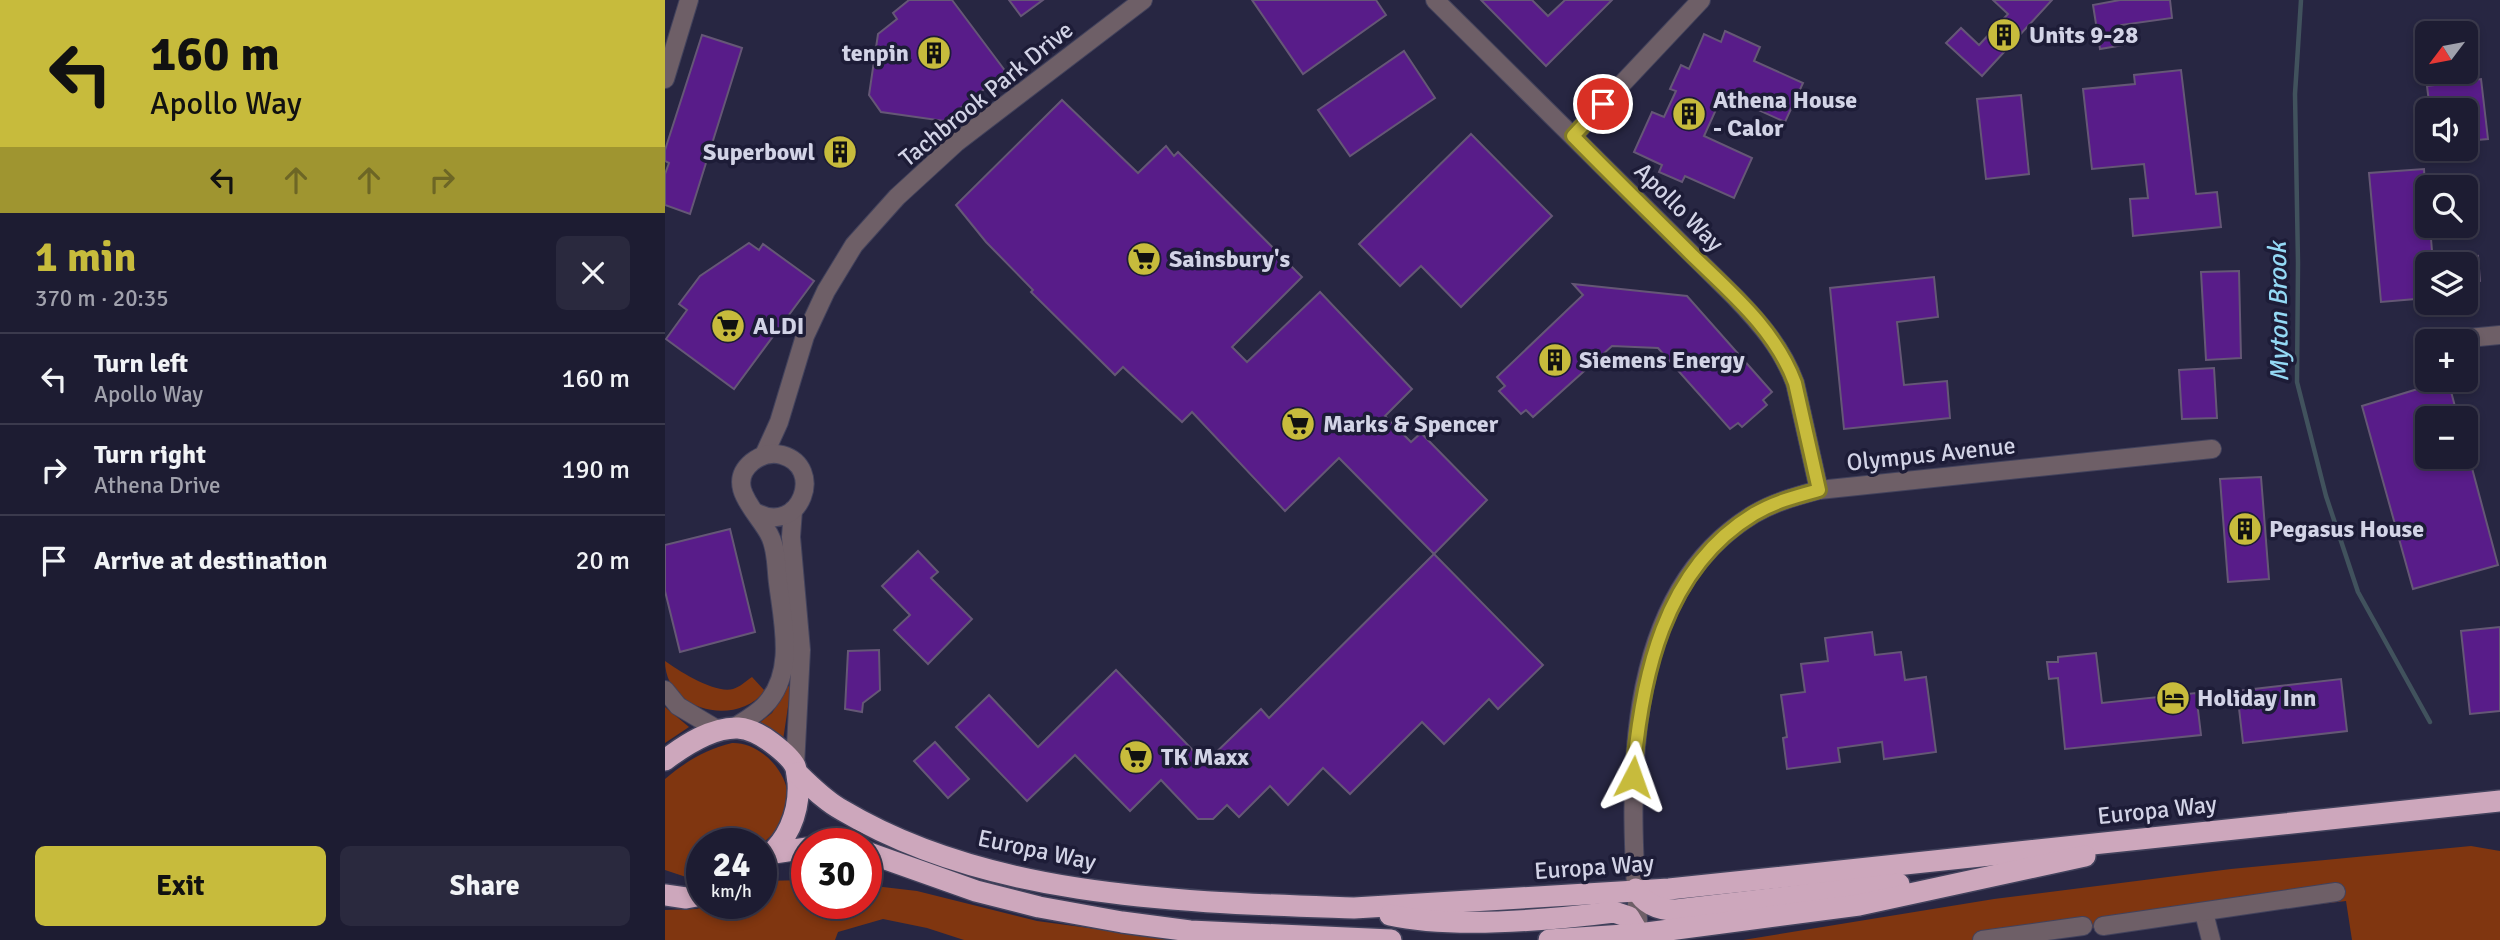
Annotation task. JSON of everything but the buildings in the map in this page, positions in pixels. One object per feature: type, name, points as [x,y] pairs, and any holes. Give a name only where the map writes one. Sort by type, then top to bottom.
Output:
[{"type":"highway","points":[[665,760],[698,739],[726,729],[746,729],[767,739],[779,748],[796,770],[796,814],[777,843]]},
{"type":"highway","name":"Europa Way","points":[[796,770],[843,811],[898,839],[1024,880],[1214,904],[1354,908],[1542,897],[1637,898],[1701,886],[2500,801]]},
{"type":"highway","name":"Europa Way","points":[[1549,940],[1640,937],[1859,905],[2144,844],[2298,821]]},
{"type":"highway","points":[[882,858],[976,891],[1039,907],[1122,922],[1190,931],[1391,940]]},
{"type":"highway","points":[[1637,898],[1651,905],[1677,910],[1896,884],[1975,879]]},
{"type":"highway","points":[[665,895],[686,898]]},
{"type":"highway","points":[[1354,908],[1400,918],[1463,921],[1506,921],[1615,912],[1629,917],[1640,937]]},
{"type":"street","points":[[665,79],[689,0]]},
{"type":"street","name":"Tachbrook Park Drive","points":[[726,729],[758,711],[771,698],[783,670],[785,655],[774,551],[771,538],[757,513],[746,503],[741,482],[748,465],[764,455],[779,422],[805,335],[826,291],[854,245],[888,206],[950,148],[1143,0]]},
{"type":"street","name":"Apollo Way","points":[[1435,0],[1735,297],[1770,335],[1795,383],[1819,490]]},
{"type":"street","points":[[1573,136],[1700,0]]},
{"type":"street","points":[[2478,337],[2500,335]]},
{"type":"street","points":[[757,513],[778,517],[793,510],[802,498],[804,482],[798,467],[788,457],[779,422]]},
{"type":"street","name":"Olympus Avenue","points":[[1640,937],[1632,806],[1635,742],[1646,685],[1659,639],[1673,604],[1694,568],[1733,529],[1771,505],[1819,490],[2212,449]]},
{"type":"street","points":[[764,455],[788,457]]},
{"type":"street","points":[[793,510],[791,537],[801,650],[796,770]]},
{"type":"street","points":[[665,690],[678,706],[726,729]]},
{"type":"street","points":[[2103,926],[2336,892]]},
{"type":"street","points":[[2204,913],[2211,940]]},
{"type":"street","points":[[1982,940],[2083,926]]},
{"type":"shaded area","points":[[665,661],[697,681],[717,688],[733,689],[752,677],[765,691],[752,702],[737,709],[720,711],[704,708],[689,702],[676,692],[668,678]]},
{"type":"shaded area","points":[[788,686],[791,687],[783,740],[759,723],[772,713]]},
{"type":"shaded area","points":[[665,707],[689,727],[665,743]]},
{"type":"shaded area","points":[[732,743],[752,747],[761,753],[783,777],[788,804],[777,829],[686,828],[686,877],[665,870],[665,779],[696,757]]},
{"type":"shaded area","points":[[2471,846],[2500,851],[2500,940],[2352,940],[2346,901],[2081,929],[2011,940],[1743,940],[1994,899],[2231,869]]},
{"type":"shaded area","points":[[791,880],[791,919],[882,919],[882,887],[917,891],[1037,921],[1178,940],[964,940],[927,928],[883,919],[838,932],[835,940],[665,940],[665,910],[686,909],[686,919],[777,919],[777,881]]},
{"type":"waterway","name":"Myton Brook","points":[[2301,0],[2295,94],[2297,382],[2326,496],[2358,592],[2430,722]]},
{"type":"place","name":"Units 9-28","points":[[2004,35]]},
{"type":"place","name":"tenpin","points":[[934,53]]},
{"type":"place","name":"Athena House - Calor","points":[[1689,114]]},
{"type":"place","name":"Superbowl","points":[[840,152]]},
{"type":"place","name":"Sainsbury's","points":[[1144,259]]},
{"type":"place","name":"ALDI","points":[[728,326]]},
{"type":"place","name":"Siemens Energy","points":[[1555,360]]},
{"type":"place","name":"Marks & Spencer","points":[[1298,424]]},
{"type":"place","name":"Pegasus House","points":[[2245,529]]},
{"type":"place","name":"Holiday Inn","points":[[2173,698]]},
{"type":"place","name":"TK Maxx","points":[[1136,757]]},
{"type":"route","points":[[1603,104],[1573,136],[1770,335],[1795,383],[1819,490],[1787,499],[1755,513],[1701,559],[1678,592],[1652,660],[1639,716],[1633,777]]}]
